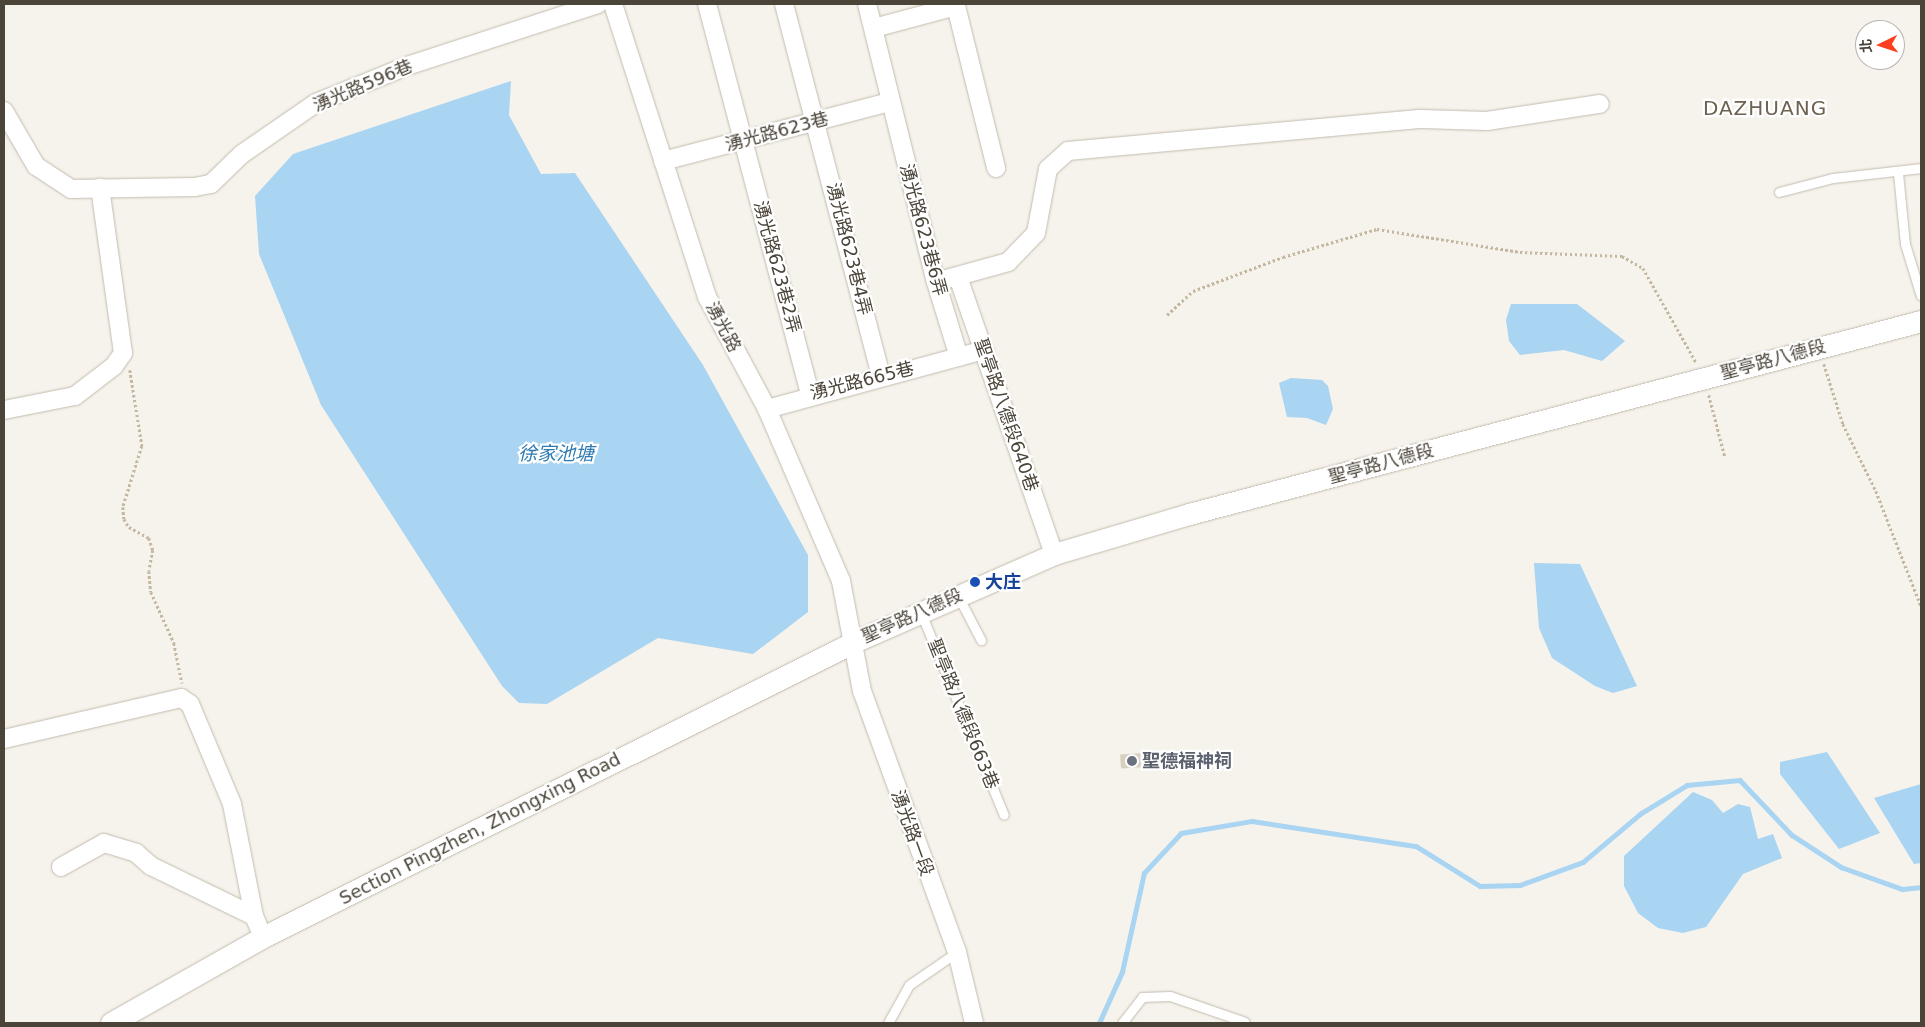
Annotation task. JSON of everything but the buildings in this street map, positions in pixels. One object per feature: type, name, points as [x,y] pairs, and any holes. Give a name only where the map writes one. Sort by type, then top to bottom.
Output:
[{"type":"street","name":"湧光路596巷","points":[[4,111],[36,166],[71,189],[211,184],[242,154],[316,103],[408,66],[598,4]]},
{"type":"street","name":"湧光路","points":[[613,4],[707,298],[767,408],[841,582],[854,642]]},
{"type":"street","name":"湧光路623巷2弄","points":[[707,4],[810,394]]},
{"type":"street","name":"湧光路623巷4弄","points":[[784,4],[881,376]]},
{"type":"street","name":"湧光路623巷6弄","points":[[867,4],[936,282],[959,356]]},
{"type":"street","points":[[874,28],[956,6],[996,168]]},
{"type":"street","name":"湧光路623巷","points":[[663,161],[890,102]]},
{"type":"street","points":[[936,282],[1008,262],[1036,233],[1048,169],[1068,151],[1422,119],[1487,121],[1600,104]]},
{"type":"street","points":[[4,410],[75,396],[114,366],[123,352],[100,188]]},
{"type":"street","name":"聖亭路八德段640巷","points":[[958,277],[1054,554]]},
{"type":"street","name":"聖亭路八德段","points":[[854,642],[1054,554],[1189,514],[1921,321]]},
{"type":"street","name":"湧光路665巷","points":[[767,408],[810,394],[984,350]]},
{"type":"street","name":"Section Pingzhen, Zhongxing Road","points":[[111,1023],[263,937],[854,642]]},
{"type":"street","name":"湧光路一段","points":[[854,642],[862,691],[957,952],[974,1023]]},
{"type":"street","points":[[4,739],[181,698],[190,704],[232,804],[254,916],[263,937]]},
{"type":"street","points":[[61,868],[104,843],[136,852],[151,866],[254,916]]},
{"type":"lane","points":[[1779,192],[1833,178],[1898,173],[1921,168]]},
{"type":"lane","points":[[1898,173],[1905,244],[1921,296]]},
{"type":"lane","points":[[958,595],[981,640]]},
{"type":"lane","name":"聖亭路八德段663巷","points":[[921,613],[1004,815]]},
{"type":"lane","points":[[888,1023],[909,985],[957,952]]},
{"type":"lane","points":[[1122,1023],[1142,997],[1170,996],[1245,1022]]},
{"type":"path","points":[[1167,315],[1193,292],[1283,257],[1377,229],[1520,252],[1622,256],[1643,268],[1705,378],[1725,457]]},
{"type":"path","points":[[1819,348],[1843,424],[1876,491],[1921,606]]},
{"type":"path","points":[[123,352],[133,377],[142,446],[123,507],[124,519],[129,527],[148,538],[153,550],[149,571],[151,592],[174,643],[181,698]]},
{"type":"water","name":"徐家池塘","points":[[511,81],[509,115],[541,174],[575,173],[703,365],[808,555],[808,612],[753,654],[658,638],[547,704],[519,703],[502,686],[321,405],[259,254],[255,196],[293,154]]},
{"type":"water","points":[[1511,304],[1577,304],[1625,341],[1602,361],[1564,350],[1520,355],[1509,341],[1506,320]]},
{"type":"water","points":[[1291,378],[1322,380],[1328,386],[1333,409],[1326,425],[1307,418],[1287,417],[1279,383]]},
{"type":"water","points":[[1534,563],[1580,564],[1637,686],[1613,693],[1595,686],[1552,658],[1539,628]]},
{"type":"water","points":[[1827,752],[1880,833],[1839,849],[1780,774],[1780,762]]},
{"type":"water","points":[[1921,784],[1921,863],[1914,864],[1874,798]]},
{"type":"water","points":[[1693,792],[1712,800],[1723,813],[1738,804],[1750,807],[1758,839],[1773,834],[1782,858],[1743,874],[1706,927],[1683,933],[1658,928],[1638,913],[1624,886],[1624,856]]},
{"type":"waterway","points":[[1099,1023],[1122,972],[1144,873],[1181,833],[1252,821],[1416,846],[1480,886],[1520,885],[1583,862],[1640,814],[1687,785],[1740,780],[1792,835],[1841,867],[1902,889],[1921,887]]},
{"type":"place","name":"大庄","points":[[975,582]]},
{"type":"place","name":"聖德福神祠","points":[[1132,761]]},
{"type":"district","name":"DAZHUANG","points":[[1765,108]]}]
